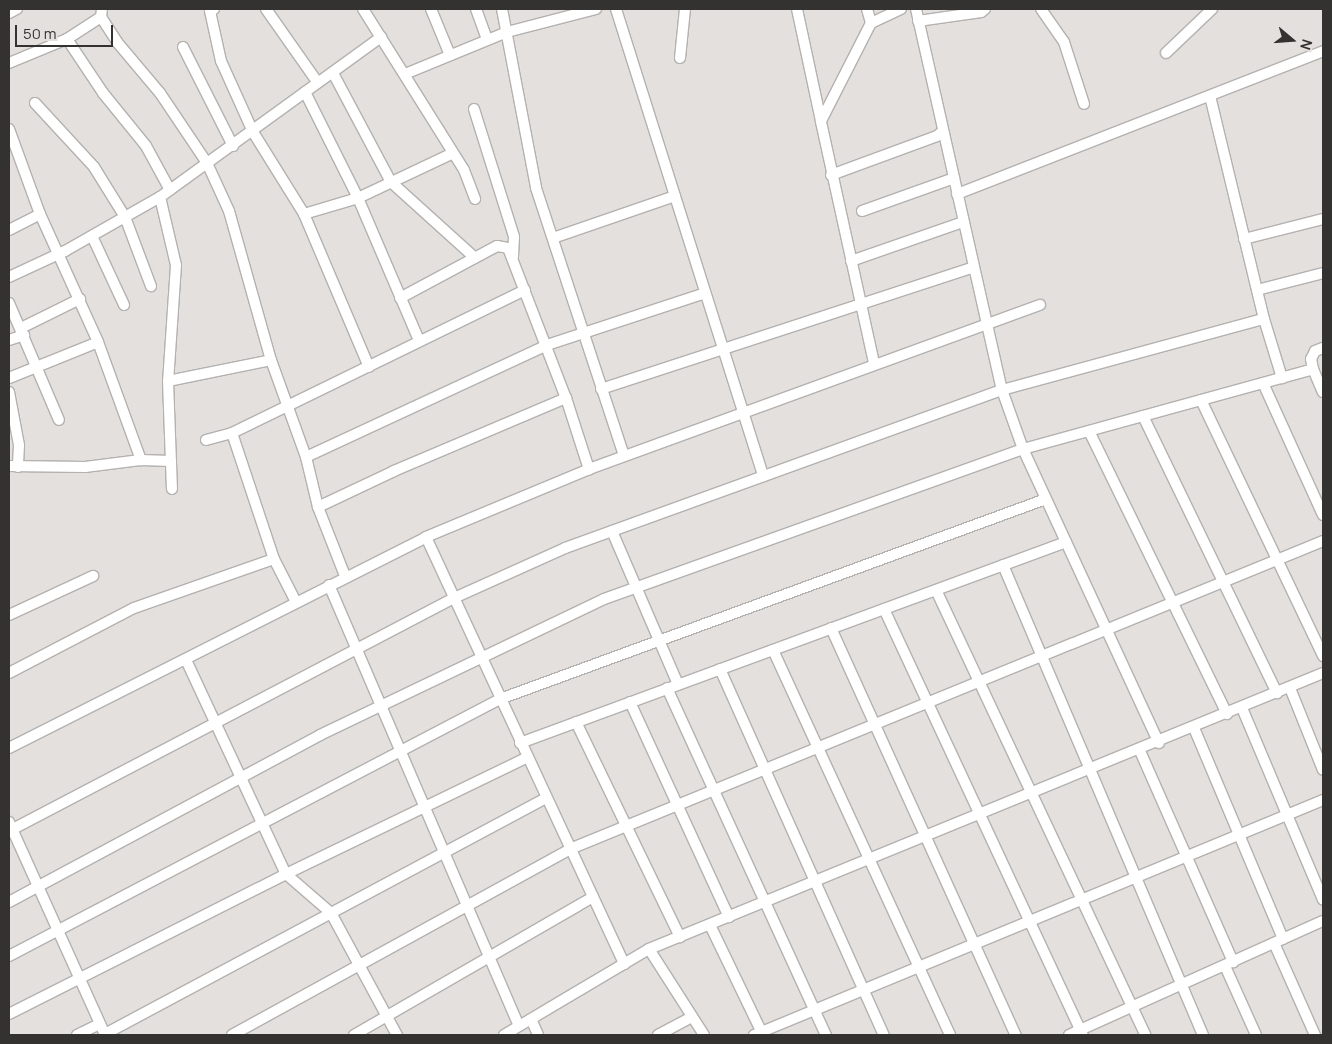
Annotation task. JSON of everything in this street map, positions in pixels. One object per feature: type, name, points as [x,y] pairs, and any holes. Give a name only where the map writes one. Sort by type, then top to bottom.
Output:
[{"type":"street","points":[[9,13],[17,9]]},
{"type":"street","points":[[214,9],[210,11],[221,60],[253,132],[304,214],[369,367]]},
{"type":"street","points":[[266,9],[318,83]]},
{"type":"street","points":[[363,9],[454,153],[475,199]]},
{"type":"street","points":[[431,9],[450,55]]},
{"type":"street","points":[[476,9],[488,40]]},
{"type":"street","points":[[502,9],[536,188],[585,332],[601,389],[624,456]]},
{"type":"street","points":[[405,74],[507,32],[561,13],[596,9]]},
{"type":"street","points":[[616,9],[763,476]]},
{"type":"street","points":[[680,58],[685,9]]},
{"type":"street","points":[[797,9],[831,175],[874,363]]},
{"type":"street","points":[[866,9],[871,23]]},
{"type":"street","points":[[821,120],[871,23],[901,9]]},
{"type":"street","points":[[916,9],[1002,390],[1023,450],[1159,743]]},
{"type":"street","points":[[918,21],[982,12],[985,9]]},
{"type":"street","points":[[1041,9],[1064,42],[1084,104]]},
{"type":"street","points":[[1166,53],[1212,9]]},
{"type":"street","points":[[9,63],[67,38],[101,13],[117,42],[160,93],[207,164],[229,211],[271,360],[306,456],[318,507],[345,576]]},
{"type":"street","points":[[9,278],[92,236],[160,197],[253,132],[382,37]]},
{"type":"street","points":[[67,38],[103,93],[146,146],[170,190]]},
{"type":"street","points":[[183,47],[232,146]]},
{"type":"street","points":[[957,194],[1323,51]]},
{"type":"street","points":[[333,72],[391,182],[475,258]]},
{"type":"street","points":[[305,92],[358,198],[419,340]]},
{"type":"street","points":[[1210,96],[1264,319],[1282,378]]},
{"type":"street","points":[[35,103],[94,167],[125,217],[151,286]]},
{"type":"street","points":[[474,109],[514,237],[513,260]]},
{"type":"street","points":[[9,129],[40,214],[59,252],[98,342],[141,460]]},
{"type":"street","points":[[831,175],[937,136],[943,131]]},
{"type":"street","points":[[304,214],[358,198],[454,153]]},
{"type":"street","points":[[862,211],[954,178]]},
{"type":"street","points":[[553,238],[675,196]]},
{"type":"street","points":[[160,197],[166,213],[176,265],[168,381],[172,489]]},
{"type":"street","points":[[9,230],[40,214]]},
{"type":"street","points":[[1244,239],[1323,219]]},
{"type":"street","points":[[851,261],[963,222]]},
{"type":"street","points":[[92,236],[124,305]]},
{"type":"street","points":[[400,298],[497,246],[508,248],[547,345],[589,469]]},
{"type":"street","points":[[601,389],[974,267]]},
{"type":"street","points":[[1257,290],[1323,273]]},
{"type":"street","points":[[206,440],[232,433],[369,367],[419,340],[525,290]]},
{"type":"street","points":[[306,456],[547,345],[705,292]]},
{"type":"street","points":[[9,340],[80,299]]},
{"type":"street","points":[[9,303],[59,420]]},
{"type":"street","points":[[9,748],[186,660],[345,576],[426,537],[589,469],[986,322],[1040,305]]},
{"type":"street","points":[[546,798],[105,1035],[10,827],[215,723],[454,598],[564,548],[1002,390],[1264,319]]},
{"type":"street","points":[[9,378],[98,342]]},
{"type":"street","points":[[1323,348],[1315,351],[1311,359],[1313,370],[1323,392]]},
{"type":"street","points":[[168,381],[271,360]]},
{"type":"street","points":[[9,902],[240,778],[382,705],[604,598],[1023,450],[1313,370]]},
{"type":"street","points":[[1263,383],[1323,515]]},
{"type":"street","points":[[9,392],[19,445],[14,466],[85,467],[141,460],[171,461]]},
{"type":"street","points":[[318,507],[394,471],[566,398]]},
{"type":"street","points":[[1201,400],[1323,656]]},
{"type":"street","points":[[1143,416],[1277,693]]},
{"type":"street","points":[[1089,431],[1227,714]]},
{"type":"street","points":[[232,433],[274,558],[296,602]]},
{"type":"street","points":[[9,956],[401,749],[500,699],[1046,499]]},
{"type":"street","points":[[612,531],[678,684]]},
{"type":"street","points":[[426,537],[526,758],[624,964]]},
{"type":"street","points":[[232,1035],[570,849],[1323,541]]},
{"type":"street","points":[[520,743],[1066,542]]},
{"type":"street","points":[[9,674],[134,608],[274,558]]},
{"type":"street","points":[[1003,565],[1203,1035]]},
{"type":"street","points":[[9,615],[93,576]]},
{"type":"street","points":[[329,585],[446,852],[519,1026]]},
{"type":"street","points":[[936,590],[1145,1035]]},
{"type":"street","points":[[884,609],[1082,1033]]},
{"type":"street","points":[[831,628],[1016,1035]]},
{"type":"street","points":[[773,650],[950,1035]]},
{"type":"street","points":[[186,660],[286,874],[331,913],[397,1035]]},
{"type":"street","points":[[720,669],[884,1035]]},
{"type":"street","points":[[504,1035],[649,949],[1140,751],[1323,673]]},
{"type":"street","points":[[667,688],[826,1035]]},
{"type":"street","points":[[1290,688],[1323,770]]},
{"type":"street","points":[[630,702],[729,917]]},
{"type":"street","points":[[1242,708],[1323,900]]},
{"type":"street","points":[[576,722],[680,937]]},
{"type":"street","points":[[1194,728],[1239,834],[1315,1035]]},
{"type":"street","points":[[1140,751],[1186,856],[1256,1035]]},
{"type":"street","points":[[9,1014],[286,874],[526,758]]},
{"type":"street","points":[[710,925],[759,1034],[1323,800]]},
{"type":"street","points":[[354,1035],[593,897]]},
{"type":"street","points":[[1069,1035],[1082,1033],[1132,1007],[1323,921]]},
{"type":"street","points":[[649,949],[704,1035]]},
{"type":"street","points":[[658,1035],[692,1017]]},
{"type":"street","points":[[531,1019],[538,1035]]},
{"type":"street","points":[[78,1035],[100,1024]]}]
